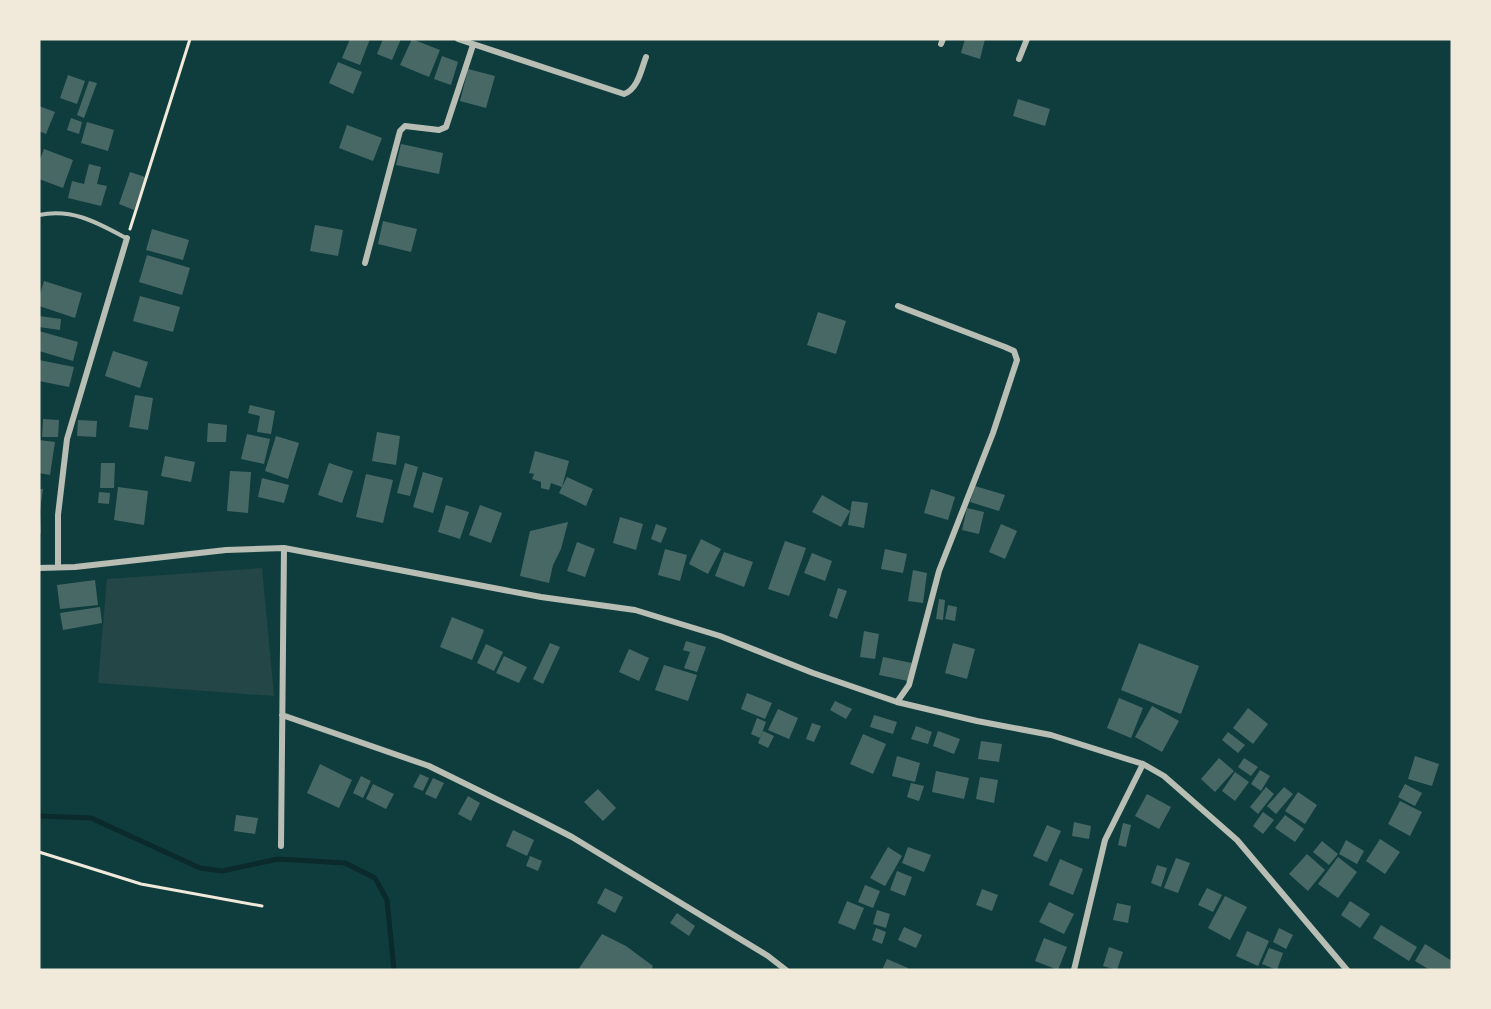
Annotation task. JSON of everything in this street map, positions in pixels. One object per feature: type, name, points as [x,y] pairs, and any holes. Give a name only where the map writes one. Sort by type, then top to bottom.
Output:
[{"type":"street","points":[[458,39],[624,94],[631,92],[646,57]]},
{"type":"street","points":[[1019,59],[1027,39]]},
{"type":"street","points":[[365,263],[400,131],[405,126],[439,130],[446,127],[473,45]]},
{"type":"street","points":[[58,566],[58,515],[67,440],[127,238]]},
{"type":"street","points":[[897,702],[909,685],[939,571],[993,433],[1017,360],[1014,351],[898,306]]},
{"type":"street","points":[[281,846],[284,548]]},
{"type":"street","points":[[39,568],[75,567],[226,550],[284,548],[541,597],[635,610],[720,636],[813,673],[897,702],[977,721],[1051,735],[1143,764],[1164,776],[1237,840],[1347,970]]},
{"type":"street","points":[[282,715],[429,766],[545,823],[572,837],[768,956],[786,970]]},
{"type":"street","points":[[1074,970],[1105,840],[1143,764]]},
{"type":"lane","points":[[39,215],[66,214],[87,218],[127,238]]},
{"type":"path","points":[[127,238],[190,39]]},
{"type":"path","points":[[39,852],[141,884],[262,906]]},
{"type":"shaded area","points":[[262,568],[274,696],[98,683],[107,579]]},
{"type":"building","points":[[350,39],[370,39],[360,65],[342,58]]},
{"type":"building","points":[[383,39],[401,39],[392,60],[377,54]]},
{"type":"building","points":[[412,39],[440,50],[429,77],[400,65]]},
{"type":"building","points":[[965,39],[985,39],[980,59],[961,53]]},
{"type":"building","points":[[442,56],[458,62],[451,85],[434,79]]},
{"type":"building","points":[[338,62],[362,72],[353,94],[329,83]]},
{"type":"building","points":[[468,69],[495,76],[486,108],[460,101]]},
{"type":"building","points":[[68,75],[85,81],[77,104],[60,98]]},
{"type":"building","points":[[89,81],[97,83],[84,118],[77,115]]},
{"type":"building","points":[[1018,99],[1050,109],[1045,126],[1013,116]]},
{"type":"building","points":[[39,106],[55,112],[46,134],[39,131]]},
{"type":"building","points":[[71,118],[82,122],[79,134],[67,130]]},
{"type":"building","points":[[87,122],[114,130],[108,151],[81,143]]},
{"type":"building","points":[[347,125],[382,138],[373,161],[339,148]]},
{"type":"building","points":[[401,144],[443,153],[439,174],[396,165]]},
{"type":"building","points":[[44,149],[73,160],[63,188],[39,179],[39,162]]},
{"type":"building","points":[[89,164],[101,167],[97,184],[107,186],[101,206],[68,198],[72,181],[84,184]]},
{"type":"building","points":[[130,172],[145,177],[134,210],[119,204]]},
{"type":"building","points":[[383,221],[417,229],[411,252],[378,244]]},
{"type":"building","points":[[315,225],[343,230],[338,256],[310,251]]},
{"type":"building","points":[[152,229],[189,240],[183,260],[146,250]]},
{"type":"building","points":[[147,255],[190,268],[182,295],[139,282]]},
{"type":"building","points":[[44,281],[82,293],[75,318],[39,306]]},
{"type":"building","points":[[140,296],[180,307],[173,332],[133,321]]},
{"type":"building","points":[[818,312],[846,321],[836,354],[807,345]]},
{"type":"building","points":[[39,316],[61,319],[60,330],[39,327]]},
{"type":"building","points":[[39,331],[78,342],[73,361],[39,351]]},
{"type":"building","points":[[113,351],[148,362],[140,388],[105,376]]},
{"type":"building","points":[[39,360],[74,367],[69,387],[39,381]]},
{"type":"building","points":[[135,395],[153,398],[148,430],[129,427]]},
{"type":"building","points":[[250,405],[275,411],[271,434],[257,432],[260,416],[248,413]]},
{"type":"building","points":[[43,419],[59,420],[58,437],[42,437]]},
{"type":"building","points":[[78,420],[97,421],[96,437],[77,436]]},
{"type":"building","points":[[208,423],[227,425],[226,442],[207,442]]},
{"type":"building","points":[[377,432],[400,436],[396,465],[372,461]]},
{"type":"building","points":[[247,434],[270,439],[264,464],[241,459]]},
{"type":"building","points":[[276,436],[299,443],[288,479],[265,471]]},
{"type":"building","points":[[39,440],[55,442],[50,475],[39,473]]},
{"type":"building","points":[[535,451],[569,461],[562,487],[551,483],[549,490],[541,488],[541,482],[532,479],[534,474],[529,473]]},
{"type":"building","points":[[165,456],[195,462],[191,482],[161,476]]},
{"type":"building","points":[[101,463],[115,463],[114,488],[100,488]]},
{"type":"building","points":[[329,463],[353,471],[342,503],[318,495]]},
{"type":"building","points":[[405,463],[418,467],[410,496],[397,493]]},
{"type":"building","points":[[230,471],[251,472],[248,513],[227,511]]},
{"type":"building","points":[[423,472],[443,478],[433,513],[413,507]]},
{"type":"building","points":[[366,474],[393,480],[383,523],[356,517]]},
{"type":"building","points":[[567,477],[593,489],[586,506],[559,493]]},
{"type":"building","points":[[262,478],[289,485],[284,503],[258,497]]},
{"type":"building","points":[[975,486],[1005,495],[999,511],[970,502]]},
{"type":"building","points":[[118,487],[148,491],[144,525],[114,520]]},
{"type":"building","points":[[39,489],[43,489],[40,511],[41,533],[39,533]]},
{"type":"building","points":[[931,489],[955,497],[948,520],[924,513]]},
{"type":"building","points":[[99,492],[110,493],[109,504],[98,503]]},
{"type":"building","points":[[822,495],[850,511],[841,527],[812,512]]},
{"type":"building","points":[[852,501],[868,503],[864,528],[848,525]]},
{"type":"building","points":[[446,505],[469,512],[460,539],[438,532]]},
{"type":"building","points":[[480,505],[502,513],[491,543],[469,535]]},
{"type":"building","points":[[967,508],[984,512],[979,534],[962,530]]},
{"type":"building","points":[[620,517],[643,524],[636,550],[613,543]]},
{"type":"building","points":[[568,522],[549,583],[520,576],[530,531]]},
{"type":"building","points":[[656,524],[667,528],[661,543],[651,539]]},
{"type":"building","points":[[1001,524],[1017,531],[1005,559],[989,552]]},
{"type":"building","points":[[701,539],[721,549],[708,574],[689,564]]},
{"type":"building","points":[[785,541],[806,548],[789,596],[768,589]]},
{"type":"building","points":[[577,542],[595,549],[585,577],[567,571]]},
{"type":"building","points":[[665,549],[687,555],[680,581],[658,575]]},
{"type":"building","points":[[885,549],[907,554],[903,573],[881,569]]},
{"type":"building","points":[[724,552],[753,562],[744,587],[715,576]]},
{"type":"building","points":[[812,553],[832,561],[825,581],[804,573]]},
{"type":"building","points":[[913,570],[927,573],[923,603],[908,601]]},
{"type":"building","points":[[95,580],[98,605],[60,609],[57,585]]},
{"type":"building","points":[[838,588],[847,591],[837,619],[829,616]]},
{"type":"building","points":[[939,599],[945,600],[943,620],[936,619]]},
{"type":"building","points":[[948,605],[957,607],[955,621],[945,619]]},
{"type":"building","points":[[100,607],[102,623],[63,630],[60,613]]},
{"type":"building","points":[[452,617],[484,630],[472,660],[440,647]]},
{"type":"building","points":[[864,631],[879,634],[875,659],[860,657]]},
{"type":"building","points":[[686,641],[706,647],[697,672],[684,668],[690,652],[683,650]]},
{"type":"building","points":[[550,643],[560,647],[543,684],[533,679]]},
{"type":"building","points":[[953,643],[975,649],[967,679],[945,673]]},
{"type":"building","points":[[1139,643],[1199,666],[1181,714],[1121,690]]},
{"type":"building","points":[[486,644],[503,652],[494,671],[477,663]]},
{"type":"building","points":[[629,649],[649,658],[639,681],[619,672]]},
{"type":"building","points":[[504,656],[527,667],[519,683],[496,673]]},
{"type":"building","points":[[883,657],[912,663],[908,681],[879,675]]},
{"type":"building","points":[[664,665],[697,675],[688,701],[655,690]]},
{"type":"building","points":[[747,693],[772,703],[765,719],[741,709]]},
{"type":"building","points":[[1119,698],[1143,708],[1131,738],[1107,728]]},
{"type":"building","points":[[835,701],[852,709],[846,719],[830,710]]},
{"type":"building","points":[[1152,706],[1179,721],[1162,752],[1135,737]]},
{"type":"building","points":[[1248,708],[1268,724],[1253,744],[1233,728]]},
{"type":"building","points":[[778,709],[798,718],[789,739],[768,730]]},
{"type":"building","points":[[874,715],[897,722],[893,734],[870,727]]},
{"type":"building","points":[[757,718],[766,722],[760,738],[751,734]]},
{"type":"building","points":[[812,723],[821,726],[814,742],[806,739]]},
{"type":"building","points":[[916,726],[932,732],[928,744],[911,739]]},
{"type":"building","points":[[763,731],[774,736],[768,748],[758,743]]},
{"type":"building","points":[[938,731],[960,739],[954,754],[933,746]]},
{"type":"building","points":[[1228,732],[1245,745],[1238,753],[1222,740]]},
{"type":"building","points":[[863,734],[886,744],[873,774],[850,764]]},
{"type":"building","points":[[981,741],[1002,744],[999,762],[978,759]]},
{"type":"building","points":[[897,756],[920,763],[915,782],[892,776]]},
{"type":"building","points":[[1415,756],[1439,764],[1432,786],[1408,779]]},
{"type":"building","points":[[1219,758],[1234,771],[1215,792],[1201,779]]},
{"type":"building","points":[[1244,758],[1258,767],[1251,776],[1238,767]]},
{"type":"building","points":[[320,764],[352,780],[339,808],[307,793]]},
{"type":"building","points":[[1260,770],[1270,776],[1261,791],[1251,784]]},
{"type":"building","points":[[936,771],[969,778],[964,799],[932,792]]},
{"type":"building","points":[[1235,772],[1249,782],[1235,801],[1222,791]]},
{"type":"building","points":[[420,774],[429,778],[423,791],[413,787]]},
{"type":"building","points":[[361,776],[371,781],[363,798],[353,793]]},
{"type":"building","points":[[980,777],[998,780],[994,803],[976,799]]},
{"type":"building","points":[[433,778],[444,783],[436,799],[425,794]]},
{"type":"building","points":[[911,783],[924,786],[919,801],[907,797]]},
{"type":"building","points":[[373,784],[394,794],[386,809],[366,799]]},
{"type":"building","points":[[1405,784],[1422,793],[1415,806],[1398,797]]},
{"type":"building","points":[[1266,787],[1274,794],[1258,814],[1250,807]]},
{"type":"building","points":[[1284,787],[1293,794],[1276,814],[1267,806]]},
{"type":"building","points":[[598,789],[616,808],[603,821],[584,802]]},
{"type":"building","points":[[1298,792],[1317,805],[1305,824],[1285,811]]},
{"type":"building","points":[[1147,794],[1171,807],[1159,829],[1135,816]]},
{"type":"building","points":[[468,796],[480,803],[471,821],[458,814]]},
{"type":"building","points":[[1400,801],[1422,812],[1410,836],[1388,824]]},
{"type":"building","points":[[1263,812],[1274,820],[1263,834],[1253,826]]},
{"type":"building","points":[[236,815],[258,818],[255,834],[234,831]]},
{"type":"building","points":[[1285,815],[1304,829],[1295,842],[1275,828]]},
{"type":"building","points":[[1074,822],[1091,826],[1089,839],[1072,836]]},
{"type":"building","points":[[1123,823],[1131,825],[1126,847],[1118,845]]},
{"type":"building","points":[[1047,825],[1061,831],[1047,862],[1033,856]]},
{"type":"building","points":[[513,830],[534,840],[527,856],[506,846]]},
{"type":"building","points":[[1380,839],[1400,852],[1385,874],[1366,861]]},
{"type":"building","points":[[1346,840],[1364,851],[1357,864],[1339,854]]},
{"type":"building","points":[[1322,841],[1338,854],[1329,865],[1313,852]]},
{"type":"building","points":[[888,847],[902,856],[885,886],[870,878]]},
{"type":"building","points":[[908,847],[931,855],[924,872],[902,863]]},
{"type":"building","points":[[1307,854],[1325,870],[1308,891],[1289,874]]},
{"type":"building","points":[[530,856],[542,861],[538,871],[526,866]]},
{"type":"building","points":[[1338,857],[1357,872],[1338,898],[1318,884]]},
{"type":"building","points":[[1176,858],[1190,863],[1178,893],[1164,888]]},
{"type":"building","points":[[1060,859],[1083,869],[1073,895],[1049,885]]},
{"type":"building","points":[[1157,865],[1167,868],[1161,887],[1151,883]]},
{"type":"building","points":[[897,871],[912,877],[905,896],[890,890]]},
{"type":"building","points":[[865,885],[880,891],[873,908],[858,902]]},
{"type":"building","points":[[605,888],[623,897],[615,913],[597,903]]},
{"type":"building","points":[[1207,888],[1222,895],[1213,912],[1198,905]]},
{"type":"building","points":[[982,889],[998,895],[992,911],[976,905]]},
{"type":"building","points":[[1225,896],[1247,907],[1230,940],[1208,928]]},
{"type":"building","points":[[847,901],[864,908],[855,930],[838,923]]},
{"type":"building","points":[[1350,901],[1370,914],[1360,928],[1341,915]]},
{"type":"building","points":[[1049,902],[1074,914],[1064,934],[1039,922]]},
{"type":"building","points":[[1117,903],[1131,906],[1128,923],[1113,920]]},
{"type":"building","points":[[877,910],[890,914],[886,928],[873,924]]},
{"type":"building","points":[[677,913],[695,926],[689,936],[670,923]]},
{"type":"building","points":[[1381,925],[1417,947],[1409,961],[1373,938]]},
{"type":"building","points":[[904,927],[922,935],[916,948],[898,940]]},
{"type":"building","points":[[876,928],[886,932],[882,944],[872,940]]},
{"type":"building","points":[[1279,928],[1293,935],[1286,949],[1273,942]]},
{"type":"building","points":[[1247,931],[1269,941],[1258,966],[1236,956]]},
{"type":"building","points":[[602,934],[626,946],[653,966],[651,970],[578,970]]},
{"type":"building","points":[[1044,938],[1067,947],[1058,970],[1035,961]]},
{"type":"building","points":[[1425,944],[1452,961],[1452,970],[1430,970],[1415,961]]},
{"type":"building","points":[[1109,947],[1123,952],[1117,970],[1103,966]]},
{"type":"building","points":[[1269,948],[1283,953],[1277,970],[1262,964]]},
{"type":"building","points":[[887,959],[908,968],[907,970],[882,970]]},
{"type":"waterway","points":[[39,816],[91,818],[200,868],[222,871],[278,859],[345,863],[375,878],[387,900],[394,970]]}]
